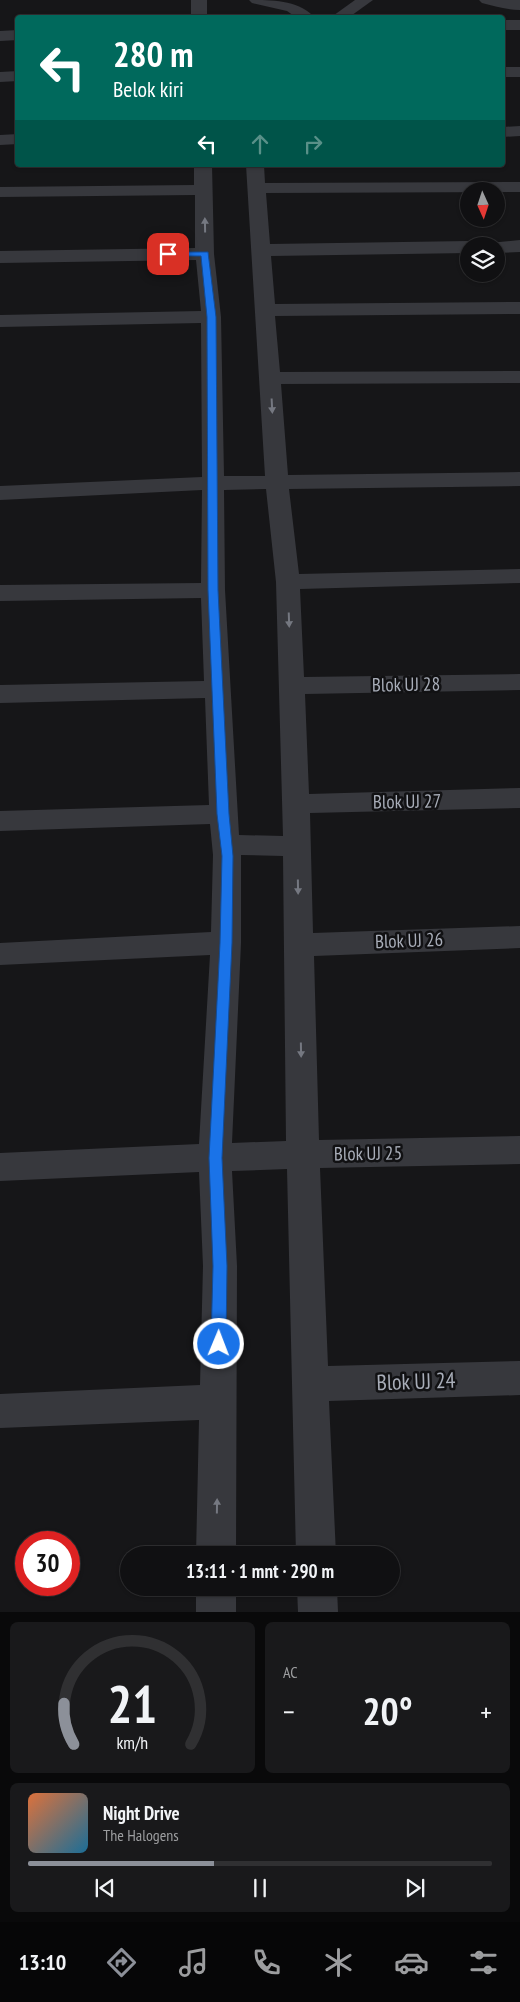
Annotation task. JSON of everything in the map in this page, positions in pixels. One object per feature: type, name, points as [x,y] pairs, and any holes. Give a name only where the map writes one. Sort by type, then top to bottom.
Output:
[{"type":"street","points":[[199,0],[199,15]]},
{"type":"street","points":[[257,0],[298,4],[306,15]]},
{"type":"street","points":[[342,15],[365,0]]},
{"type":"street","points":[[487,0],[509,5],[520,5]]},
{"type":"street","points":[[505,25],[520,25]]},
{"type":"street","points":[[0,36],[15,35]]},
{"type":"street","points":[[505,72],[520,72]]},
{"type":"street","points":[[0,77],[15,76]]},
{"type":"street","points":[[505,132],[520,131]]},
{"type":"street","points":[[0,140],[15,139]]},
{"type":"street","points":[[0,192],[204,177],[205,254],[211,317],[213,387],[213,590],[226,846],[226,943],[215,1158],[220,1266],[216,1546]]},
{"type":"street","points":[[316,1546],[288,582],[277,482],[256,177],[520,187]]},
{"type":"street","points":[[505,247],[520,246]]},
{"type":"street","points":[[260,250],[460,247]]},
{"type":"street","points":[[0,257],[205,254]]},
{"type":"street","points":[[264,310],[520,308]]},
{"type":"street","points":[[0,321],[211,317]]},
{"type":"street","points":[[271,378],[520,377]]},
{"type":"street","points":[[0,493],[212,483],[520,479]]},
{"type":"street","points":[[288,582],[520,576]]},
{"type":"street","points":[[0,593],[213,590]]},
{"type":"street","name":"Blok UJ 28","points":[[292,686],[520,682]]},
{"type":"street","points":[[0,694],[217,689]]},
{"type":"street","name":"Blok UJ 27","points":[[295,804],[520,798]]},
{"type":"street","points":[[0,820],[223,814]]},
{"type":"street","points":[[226,846],[297,846]]},
{"type":"street","name":"Blok UJ 26","points":[[298,944],[520,937]]},
{"type":"street","points":[[0,954],[226,943]]},
{"type":"street","name":"Blok UJ 25","points":[[0,1167],[303,1154],[520,1150]]},
{"type":"street","name":"Blok UJ 24","points":[[312,1384],[520,1378]]},
{"type":"street","points":[[0,1411],[218,1402]]},
{"type":"street","points":[[216,1596],[216,1612]]},
{"type":"street","points":[[317,1596],[318,1612]]},
{"type":"route","points":[[168,254],[205,254],[211,317],[213,590],[223,814],[227,856],[226,943],[215,1158],[220,1266],[219,1344]]}]
